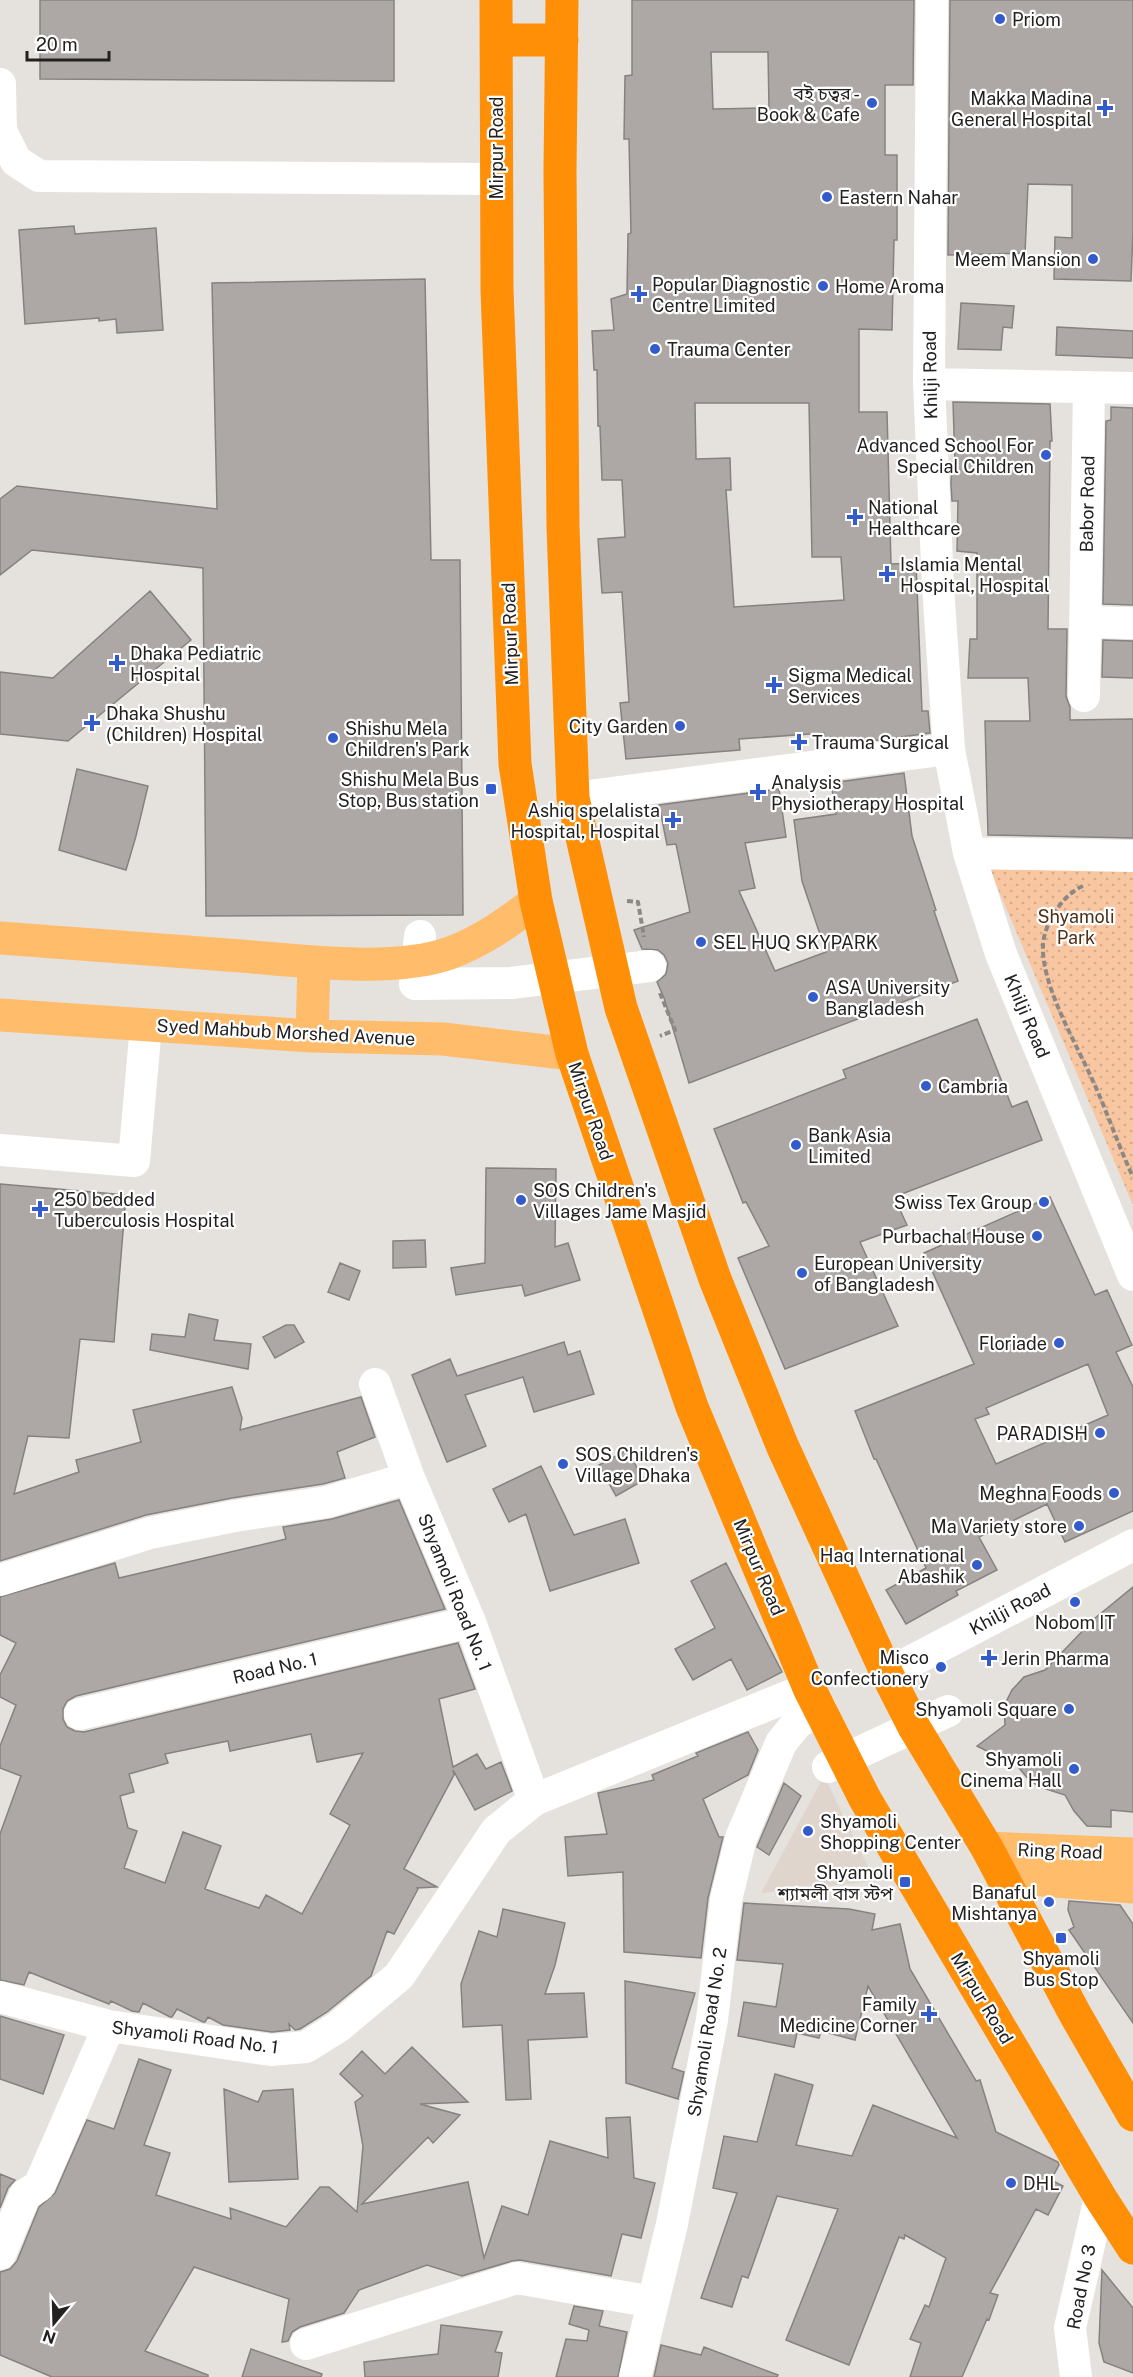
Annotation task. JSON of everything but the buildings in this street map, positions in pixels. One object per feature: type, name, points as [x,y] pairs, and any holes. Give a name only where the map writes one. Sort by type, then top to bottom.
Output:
[{"type":"highway","name":"Mirpur Road","points":[[496,0],[497,290],[515,764],[536,901],[572,1054],[692,1407],[815,1698],[866,1799],[1100,2197],[1133,2248]]},
{"type":"highway","points":[[562,0],[560,171],[563,527],[573,798],[621,1008],[715,1279],[773,1423],[887,1674],[914,1727],[987,1848],[1075,2014],[1133,2115]]},
{"type":"highway","points":[[496,40],[562,40]]},
{"type":"main road","points":[[0,938],[314,962],[370,963],[421,960],[450,953],[480,940],[504,926],[536,901]]},
{"type":"main road","points":[[312,1036],[314,962]]},
{"type":"main road","name":"Syed Mahbub Morshed Avenue","points":[[0,1015],[312,1036],[443,1039],[572,1054]]},
{"type":"main road","name":"Ring Road","points":[[987,1848],[1133,1854]]},
{"type":"main road","name":"Ring Road","points":[[1002,1878],[1133,1887]]},
{"type":"street","name":"Khilji Road","points":[[932,0],[929,384],[938,586],[949,749],[969,853],[1001,954],[1125,1233],[1133,1275]]},
{"type":"street","points":[[0,84],[1,131],[16,160],[39,177],[495,179]]},
{"type":"street","points":[[929,384],[1133,388]]},
{"type":"street","name":"Babor Road","points":[[1084,696],[1089,387]]},
{"type":"street","points":[[1085,622],[1133,623]]},
{"type":"street","points":[[573,798],[949,749]]},
{"type":"street","points":[[969,853],[1133,856]]},
{"type":"street","points":[[420,936],[415,984],[511,983],[650,966]]},
{"type":"street","points":[[0,1150],[134,1161],[146,1025]]},
{"type":"street","name":"Shyamoli Road No. 1","points":[[375,1384],[409,1478],[470,1622],[534,1800]]},
{"type":"street","points":[[0,1580],[150,1533],[235,1516],[327,1502],[409,1478]]},
{"type":"street","name":"Khilji Road","points":[[887,1674],[1133,1545]]},
{"type":"street","name":"Road No. 1","points":[[80,1714],[470,1622]]},
{"type":"street","name":"Shyamoli Road No. 1","points":[[0,1997],[109,2026],[271,2050],[306,2046],[338,2027],[399,1976],[496,1831],[534,1800],[815,1698]]},
{"type":"street","name":"Shyamoli Road No. 2","points":[[635,2377],[672,2224],[712,2020],[726,1900],[741,1838],[781,1743],[815,1698]]},
{"type":"street","points":[[828,1767],[948,1711]]},
{"type":"street","points":[[0,2254],[25,2195],[39,2186],[109,2026]]},
{"type":"street","name":"Road No 3","points":[[1076,2377],[1070,2328],[1100,2197]]},
{"type":"street","points":[[306,2344],[517,2278],[653,2302]]},
{"type":"path","points":[[1088,885],[1079,888],[1063,900],[1053,916],[1043,944],[1047,975],[1067,1027],[1093,1080],[1133,1177]]},
{"type":"path","points":[[635,1047],[675,1030],[650,966]]},
{"type":"shaded area","points":[[824,1776],[875,1881],[761,1893]]},
{"type":"green space","name":"Shyamoli Park","points":[[989,868],[1133,869],[1133,1205]]},
{"type":"place","name":"Priom","points":[[1000,19]]},
{"type":"place","name":"বই চত্বর - Book & Cafe","points":[[872,103]]},
{"type":"place","name":"Makka Madina General Hospital","points":[[1105,108]]},
{"type":"place","name":"Eastern Nahar","points":[[827,197]]},
{"type":"place","name":"Meem Mansion","points":[[1093,259]]},
{"type":"place","name":"Home Aroma","points":[[823,286]]},
{"type":"place","name":"Popular Diagnostic Centre Limited","points":[[639,294]]},
{"type":"place","name":"Trauma Center","points":[[655,349]]},
{"type":"place","name":"Advanced School For Special Children","points":[[1046,455]]},
{"type":"place","name":"National Healthcare","points":[[855,517]]},
{"type":"place","name":"Islamia Mental Hospital, Hospital","points":[[887,574]]},
{"type":"place","name":"Dhaka Pediatric Hospital","points":[[117,663]]},
{"type":"place","name":"Sigma Medical Services","points":[[774,685]]},
{"type":"place","name":"Dhaka Shushu (Children) Hospital","points":[[92,723]]},
{"type":"place","name":"City Garden","points":[[680,726]]},
{"type":"place","name":"Shishu Mela Children's Park","points":[[333,738]]},
{"type":"place","name":"Trauma Surgical","points":[[799,742]]},
{"type":"place","name":"Shishu Mela Bus Stop, Bus station","points":[[491,789]]},
{"type":"place","name":"Analysis Physiotherapy Hospital","points":[[758,792]]},
{"type":"place","name":"Ashiq spelalista Hospital, Hospital","points":[[673,820]]},
{"type":"place","name":"SEL HUQ SKYPARK","points":[[701,942]]},
{"type":"place","name":"ASA University Bangladesh","points":[[813,997]]},
{"type":"place","name":"Cambria","points":[[926,1086]]},
{"type":"place","name":"Bank Asia Limited","points":[[796,1145]]},
{"type":"place","name":"SOS Children's Villages Jame Masjid","points":[[521,1200]]},
{"type":"place","name":"Swiss Tex Group","points":[[1044,1202]]},
{"type":"place","name":"250 bedded Tuberculosis Hospital","points":[[40,1209]]},
{"type":"place","name":"Purbachal House","points":[[1037,1236]]},
{"type":"place","name":"European University of Bangladesh","points":[[802,1273]]},
{"type":"place","name":"Floriade","points":[[1059,1343]]},
{"type":"place","name":"PARADISH","points":[[1100,1433]]},
{"type":"place","name":"SOS Children's Village Dhaka","points":[[563,1464]]},
{"type":"place","name":"Meghna Foods","points":[[1114,1493]]},
{"type":"place","name":"Ma Variety store","points":[[1079,1526]]},
{"type":"place","name":"Haq International Abashik","points":[[977,1565]]},
{"type":"place","name":"Nobom IT","points":[[1075,1602]]},
{"type":"place","name":"Jerin Pharma","points":[[989,1658]]},
{"type":"place","name":"Misco Confectionery","points":[[941,1667]]},
{"type":"place","name":"Shyamoli Square","points":[[1069,1709]]},
{"type":"place","name":"Shyamoli Cinema Hall","points":[[1074,1769]]},
{"type":"place","name":"Shyamoli Shopping Center","points":[[808,1831]]},
{"type":"place","name":"Shyamoli শ্যামলী বাস স্টপ","points":[[905,1882]]},
{"type":"place","name":"Banaful Mishtanya","points":[[1049,1902]]},
{"type":"place","name":"Shyamoli Bus Stop","points":[[1061,1938]]},
{"type":"place","name":"Family Medicine Corner","points":[[929,2014]]},
{"type":"place","name":"DHL","points":[[1011,2183]]}]
